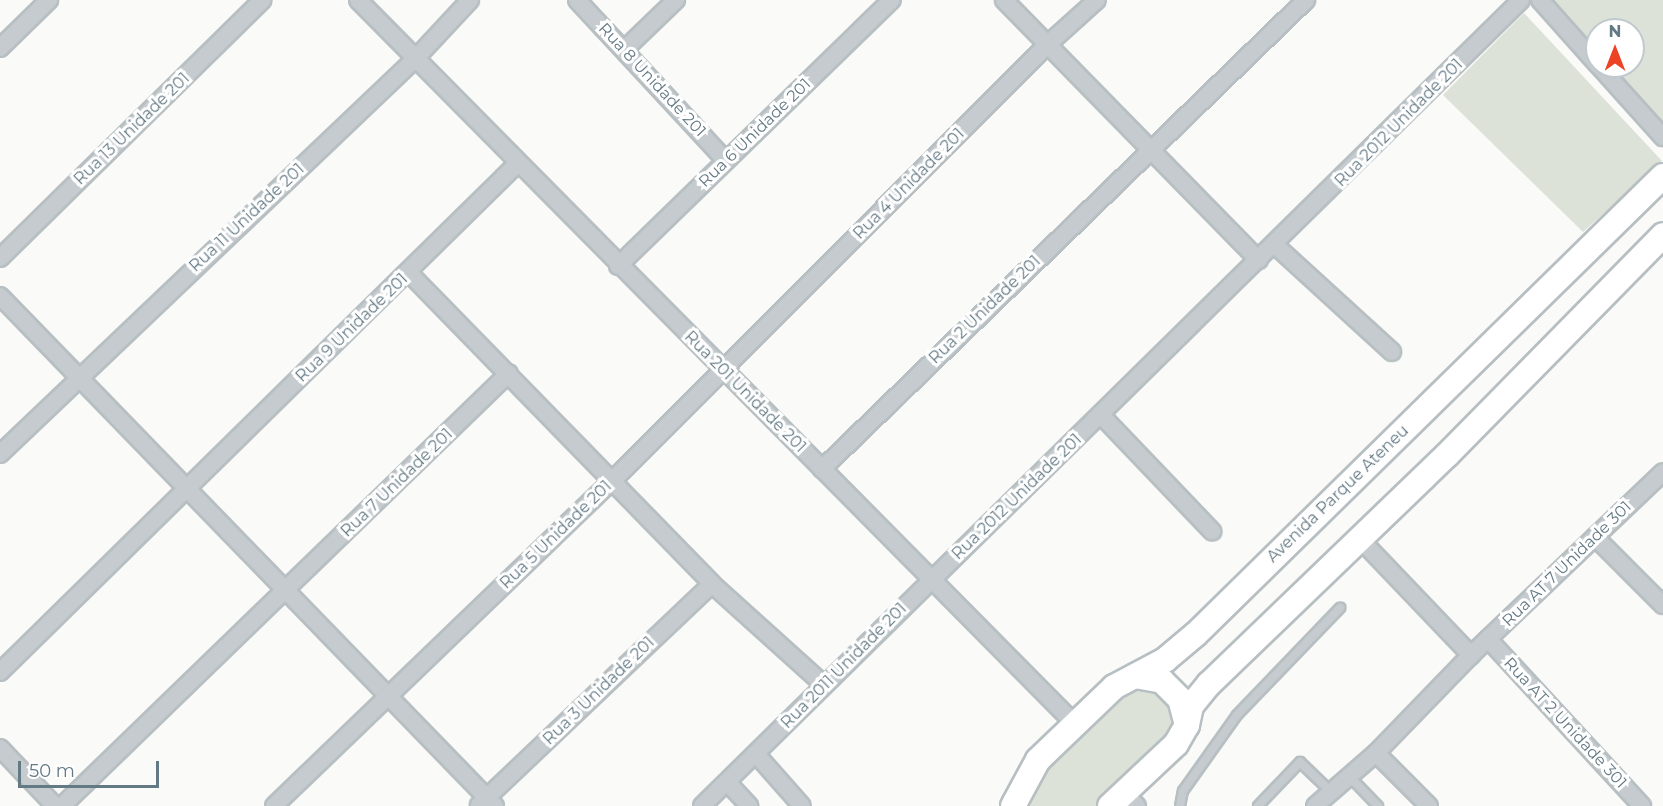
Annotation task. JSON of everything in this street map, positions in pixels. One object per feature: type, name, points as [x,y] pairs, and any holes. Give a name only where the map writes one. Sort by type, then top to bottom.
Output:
[{"type":"street","points":[[0,48],[49,0]]},
{"type":"street","name":"Rua 13 Unidade 201","points":[[0,258],[263,0]]},
{"type":"street","name":"Rua 201 Unidade 201","points":[[357,0],[618,266],[933,579],[1075,724]]},
{"type":"street","points":[[416,58],[470,0]]},
{"type":"street","name":"Rua 8 Unidade 201","points":[[577,0],[625,49],[726,161]]},
{"type":"street","points":[[625,49],[676,0]]},
{"type":"street","name":"Rua 6 Unidade 201","points":[[618,266],[892,0]]},
{"type":"street","points":[[1004,0],[1148,150],[1259,260]]},
{"type":"street","name":"Rua 4 Unidade 201","points":[[723,371],[1047,45],[1097,0]]},
{"type":"street","name":"Rua 2 Unidade 201","points":[[822,469],[1148,150],[1306,0]]},
{"type":"street","name":"Rua 2012 Unidade 201","points":[[933,579],[1276,246],[1521,0]]},
{"type":"street","points":[[1540,0],[1585,50]]},
{"type":"street","name":"Rua 11 Unidade 201","points":[[0,454],[416,58]]},
{"type":"street","points":[[1610,78],[1663,137]]},
{"type":"street","name":"Rua 9 Unidade 201","points":[[0,672],[185,489],[409,273],[517,164]]},
{"type":"street","name":"Avenida Parque Ateneu","points":[[1018,800],[1038,760],[1075,724],[1114,687],[1165,660],[1196,634],[1661,182]]},
{"type":"street","points":[[1124,802],[1176,744],[1187,725],[1191,706],[1209,684],[1360,539],[1663,236]]},
{"type":"street","points":[[1276,246],[1392,352]]},
{"type":"street","points":[[409,273],[509,373],[611,482],[712,584],[823,684]]},
{"type":"street","points":[[0,296],[387,696],[487,803]]},
{"type":"street","name":"Rua 5 Unidade 201","points":[[274,806],[723,371]]},
{"type":"street","name":"Rua 7 Unidade 201","points":[[63,806],[509,373]]},
{"type":"street","points":[[1101,415],[1212,531]]},
{"type":"street","name":"Rua AT 7 Unidade 301","points":[[1315,806],[1329,791],[1376,753],[1471,655],[1663,472]]},
{"type":"street","points":[[1595,537],[1663,605]]},
{"type":"street","points":[[1360,539],[1471,655]]},
{"type":"street","name":"Rua 2011 Unidade 201","points":[[702,806],[823,684],[933,579]]},
{"type":"street","name":"Rua 3 Unidade 201","points":[[487,803],[712,584]]},
{"type":"street","name":"Rua AT 2 Unidade 301","points":[[1488,639],[1642,806]]},
{"type":"street","points":[[1135,676],[1162,681],[1180,699],[1187,725]]},
{"type":"street","points":[[0,748],[55,806]]},
{"type":"street","points":[[1376,753],[1429,806]]},
{"type":"street","points":[[756,754],[802,806]]},
{"type":"street","points":[[727,782],[749,806]]},
{"type":"lane","points":[[1180,806],[1183,792],[1238,715],[1340,608]]},
{"type":"lane","points":[[1258,806],[1300,762],[1329,791]]},
{"type":"lane","points":[[1348,775],[1376,805]]},
{"type":"shaded area","points":[[1546,0],[1663,0],[1663,125],[1619,78],[1645,78],[1645,18],[1585,18],[1585,42]]},
{"type":"shaded area","points":[[1524,13],[1662,161],[1583,232],[1443,95]]},
{"type":"shaded area","points":[[1139,687],[1158,692],[1171,705],[1173,731],[1100,806],[1027,806],[1027,787],[1121,693]]}]
